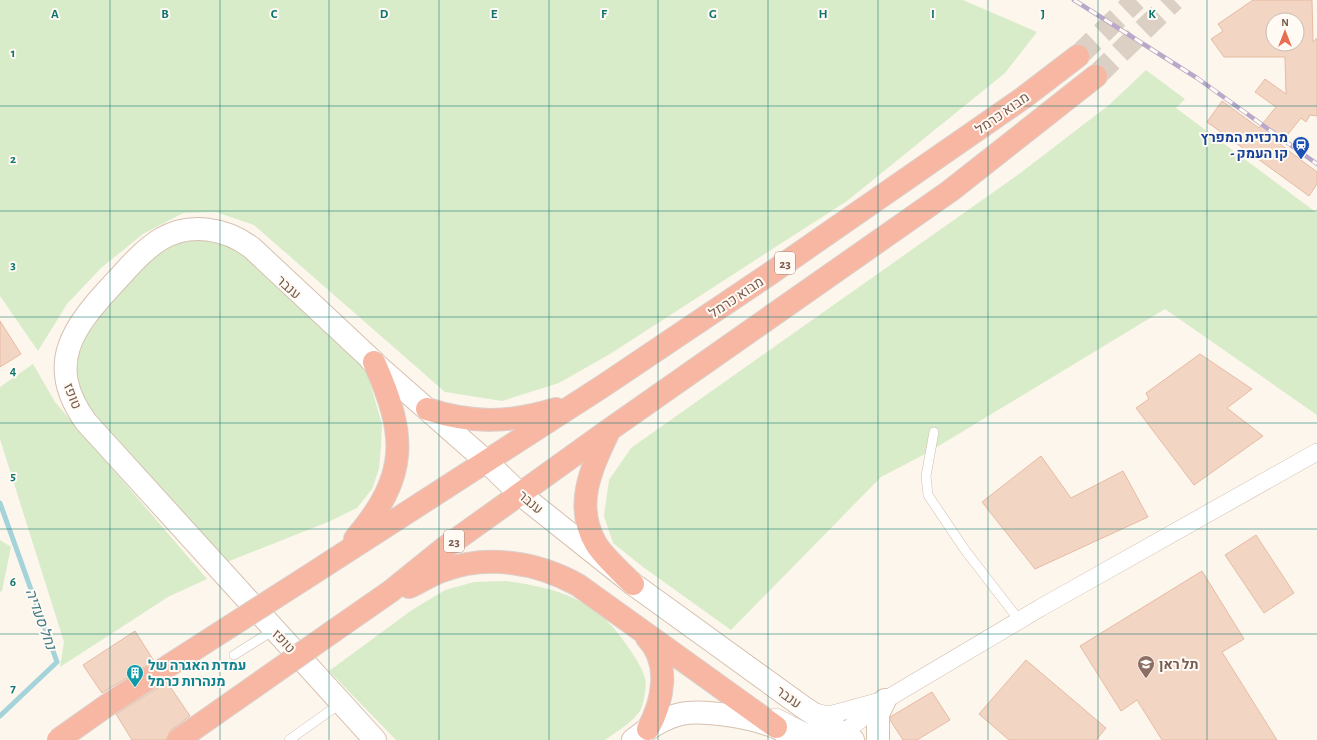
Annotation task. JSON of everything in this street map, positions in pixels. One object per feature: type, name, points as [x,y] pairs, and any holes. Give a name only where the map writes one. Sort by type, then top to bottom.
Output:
[{"type":"highway","name":"מבוא כרמל","points":[[487,462],[578,403],[768,275],[1054,77],[1078,56]]},
{"type":"highway","name":"מבוא כרמל","points":[[520,494],[950,191],[1043,120],[1096,76]]},
{"type":"highway","points":[[342,556],[376,513],[390,487],[398,456],[397,428],[393,410],[374,362]]},
{"type":"highway","points":[[427,409],[460,418],[504,421],[529,418],[578,403]]},
{"type":"highway","points":[[609,430],[592,466],[588,480],[584,502],[585,514],[589,530],[596,545],[633,584]]},
{"type":"highway","name":"23","points":[[58,740],[109,704],[487,462]]},
{"type":"highway","name":"23","points":[[178,740],[369,606],[443,549],[520,494]]},
{"type":"highway","points":[[369,606],[443,571],[472,564],[516,563],[531,565],[559,574],[578,585],[776,727]]},
{"type":"highway","points":[[639,630],[650,641],[658,657],[662,671],[662,690],[659,704],[640,734]]},
{"type":"street","name":"טופז","points":[[374,362],[266,260],[242,241],[232,236],[202,229],[170,235],[150,247],[84,316],[69,344],[65,374],[73,400],[86,422],[375,740]]},
{"type":"street","name":"ענבר","points":[[374,362],[487,462],[520,494],[633,584],[803,708],[848,737]]},
{"type":"street","points":[[721,688],[809,734],[830,739],[848,737],[885,700],[1020,620],[1317,452]]},
{"type":"street","points":[[803,708],[829,715],[885,700]]},
{"type":"street","points":[[878,740],[878,714],[885,700]]},
{"type":"street","points":[[640,734],[675,716],[694,713],[737,717],[776,727],[795,740]]},
{"type":"lane","points":[[934,432],[926,476],[928,495],[965,550],[1020,620]]},
{"type":"lane","points":[[234,655],[274,630]]},
{"type":"lane","points":[[289,740],[341,703]]},
{"type":"green space","points":[[0,0],[963,0],[1037,32],[1005,73],[847,201],[610,354],[559,383],[502,401],[445,392],[254,225],[216,212],[183,213],[143,234],[101,268],[67,304],[38,351],[0,296]]},
{"type":"green space","points":[[1146,70],[1185,99],[1176,108],[1317,213],[1317,415],[1165,309],[927,453],[881,477],[731,630],[643,567],[613,543],[604,516],[609,480],[631,448],[1019,174],[1109,105]]},
{"type":"green space","points":[[201,239],[224,245],[245,256],[366,370],[382,424],[379,469],[372,489],[357,508],[328,522],[227,562],[94,416],[82,396],[76,374],[78,353],[85,335],[98,315],[109,302],[147,264],[166,249],[179,243]]},
{"type":"green space","points":[[33,364],[55,402],[207,579],[168,597],[60,667],[64,642],[0,439],[0,387]]},
{"type":"green space","points":[[0,540],[11,547],[2,591],[0,592]]},
{"type":"green space","points":[[506,581],[537,586],[568,595],[602,616],[611,625],[639,664],[646,682],[643,704],[640,711],[624,727],[605,740],[396,740],[329,671],[412,610],[445,590],[474,582]]},
{"type":"building","points":[[1253,0],[1312,0],[1313,42],[1317,38],[1317,116],[1310,115],[1306,122],[1301,118],[1280,144],[1317,172],[1317,184],[1309,196],[1207,122],[1222,101],[1259,128],[1276,107],[1255,92],[1265,79],[1286,94],[1285,57],[1224,57],[1211,39],[1223,31],[1218,24]]},
{"type":"building","points":[[0,321],[21,354],[0,367]]},
{"type":"building","points":[[1200,354],[1252,389],[1227,408],[1263,436],[1194,485],[1136,408],[1149,399],[1146,393]]},
{"type":"building","points":[[1041,456],[1071,498],[1123,471],[1148,517],[1035,569],[982,502]]},
{"type":"building","points":[[1256,535],[1294,593],[1264,613],[1225,555]]},
{"type":"building","points":[[1202,571],[1244,639],[1222,652],[1277,740],[1162,740],[1137,700],[1121,711],[1080,646]]},
{"type":"building","points":[[135,631],[154,661],[102,693],[83,665]]},
{"type":"building","points":[[1026,660],[1106,728],[1096,740],[1009,740],[979,714]]},
{"type":"building","points":[[167,682],[190,716],[171,730],[166,740],[132,740],[116,714]]},
{"type":"building","points":[[932,692],[950,720],[917,740],[903,740],[890,720],[890,717]]},
{"type":"waterway","name":"נחל סעדיה","points":[[0,503],[57,662],[0,716]]},
{"type":"tunnel","points":[[1078,56],[1136,0]]},
{"type":"tunnel","points":[[1096,76],[1174,0]]},
{"type":"railway","points":[[1074,0],[1197,78],[1317,164]]},
{"type":"place","name":"מרכזית המפרץ - קו העמק","points":[[1301,160]]},
{"type":"place","name":"תל ראן","points":[[1146,679]]},
{"type":"place","name":"עמדת האגרה של מנהרות כרמל","points":[[135,688]]}]
